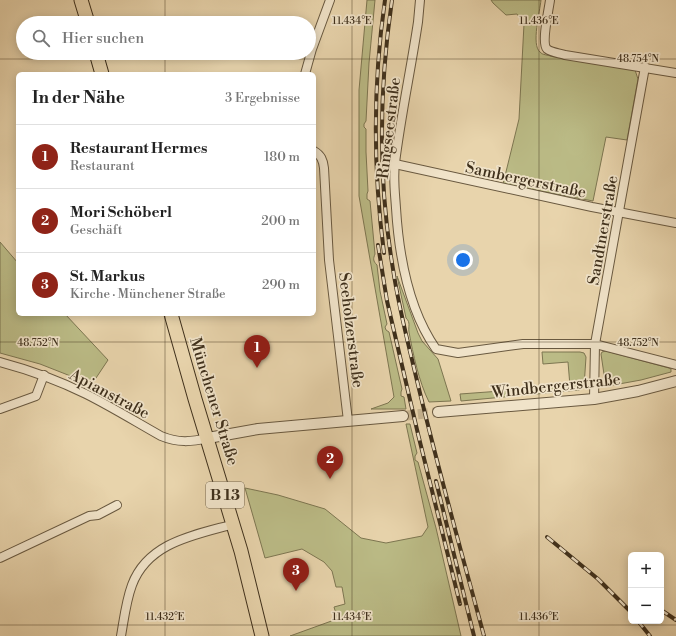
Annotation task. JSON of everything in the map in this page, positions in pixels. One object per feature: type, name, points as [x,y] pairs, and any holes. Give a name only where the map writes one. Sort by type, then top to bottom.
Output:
[{"type":"main road","points":[[81,0],[86,16]]},
{"type":"main road","points":[[98,60],[101,72]]},
{"type":"main road","name":"Münchener Straße","points":[[172,316],[195,399],[234,524],[262,636]]},
{"type":"street","points":[[316,38],[330,0]]},
{"type":"street","name":"Ringseestraße","points":[[420,0],[395,164],[395,188],[398,238],[404,269],[412,302],[422,326],[436,350],[458,353],[523,344],[596,344]]},
{"type":"street","points":[[550,0],[544,44],[547,49],[552,52],[676,73]]},
{"type":"street","points":[[306,72],[309,60]]},
{"type":"street","name":"Sandtnerstraße","points":[[594,398],[596,344],[645,67]]},
{"type":"street","name":"Seeholzerstraße","points":[[316,152],[323,160],[324,168],[330,272],[348,421]]},
{"type":"street","name":"Sambergerstraße","points":[[395,164],[619,213],[676,223]]},
{"type":"street","points":[[596,344],[676,365]]},
{"type":"street","name":"Apianstraße","points":[[0,362],[44,375],[86,394],[161,436],[183,442],[194,442],[208,438]]},
{"type":"street","points":[[0,409],[36,396],[44,375]]},
{"type":"street","name":"Windbergerstraße","points":[[438,412],[594,398],[638,391],[676,381]]},
{"type":"street","points":[[208,438],[258,429],[403,416]]},
{"type":"street","points":[[0,558],[88,516],[98,515],[117,506]]},
{"type":"street","points":[[121,636],[128,596],[132,584],[142,566],[150,558],[169,544],[234,524]]},
{"type":"green space","points":[[367,0],[375,0],[369,63],[366,121],[364,124],[366,129],[367,199],[370,201],[375,254],[374,260],[377,265],[380,291],[387,324],[385,327],[389,332],[402,389],[401,396],[404,397],[406,409],[371,409],[388,403],[394,397],[359,196],[359,90]]},
{"type":"green space","points":[[491,0],[541,0],[536,42],[537,48],[542,54],[635,70],[638,79],[627,140],[606,137],[593,201],[503,184],[519,119],[524,24],[517,14],[506,15]]},
{"type":"green space","points":[[0,242],[16,261],[16,316],[67,316],[108,360],[90,387],[68,375],[40,364],[0,353]]},
{"type":"green space","points":[[397,276],[418,333],[422,341],[438,359],[451,401],[429,402],[425,394],[414,359],[409,332],[409,323],[406,318]]},
{"type":"green space","points":[[606,351],[669,368],[671,369],[671,372],[641,380],[608,386],[605,381],[601,354],[602,352]]},
{"type":"green space","points":[[542,352],[584,353],[586,357],[584,387],[579,390],[461,401],[460,394],[570,386],[568,362],[543,364]]},
{"type":"green space","points":[[406,424],[410,424],[417,453],[415,460],[418,462],[436,528],[461,636],[290,636],[337,619],[334,607],[345,604],[342,587],[336,587],[332,571],[324,562],[302,549],[265,558],[245,488],[278,495],[325,509],[361,538],[386,543],[422,536],[428,527]]},
{"type":"tunnel","points":[[403,416],[438,412]]},
{"type":"railway","points":[[384,253],[378,190],[376,126],[378,63],[385,0]]},
{"type":"railway","points":[[392,0],[385,67],[382,135],[388,236],[397,294],[422,402],[484,636]]},
{"type":"railway","points":[[378,245],[387,301],[460,604]]},
{"type":"railway","points":[[436,481],[474,636]]},
{"type":"railway","points":[[547,537],[598,579],[628,609]]},
{"type":"railway","points":[[664,612],[676,620]]},
{"type":"railway","points":[[640,624],[650,636]]},
{"type":"place","name":"Restaurant Hermes","points":[[257,368]]},
{"type":"place","name":"Mori Schöberl","points":[[330,479]]},
{"type":"place","name":"St. Markus","points":[[296,591]]}]
